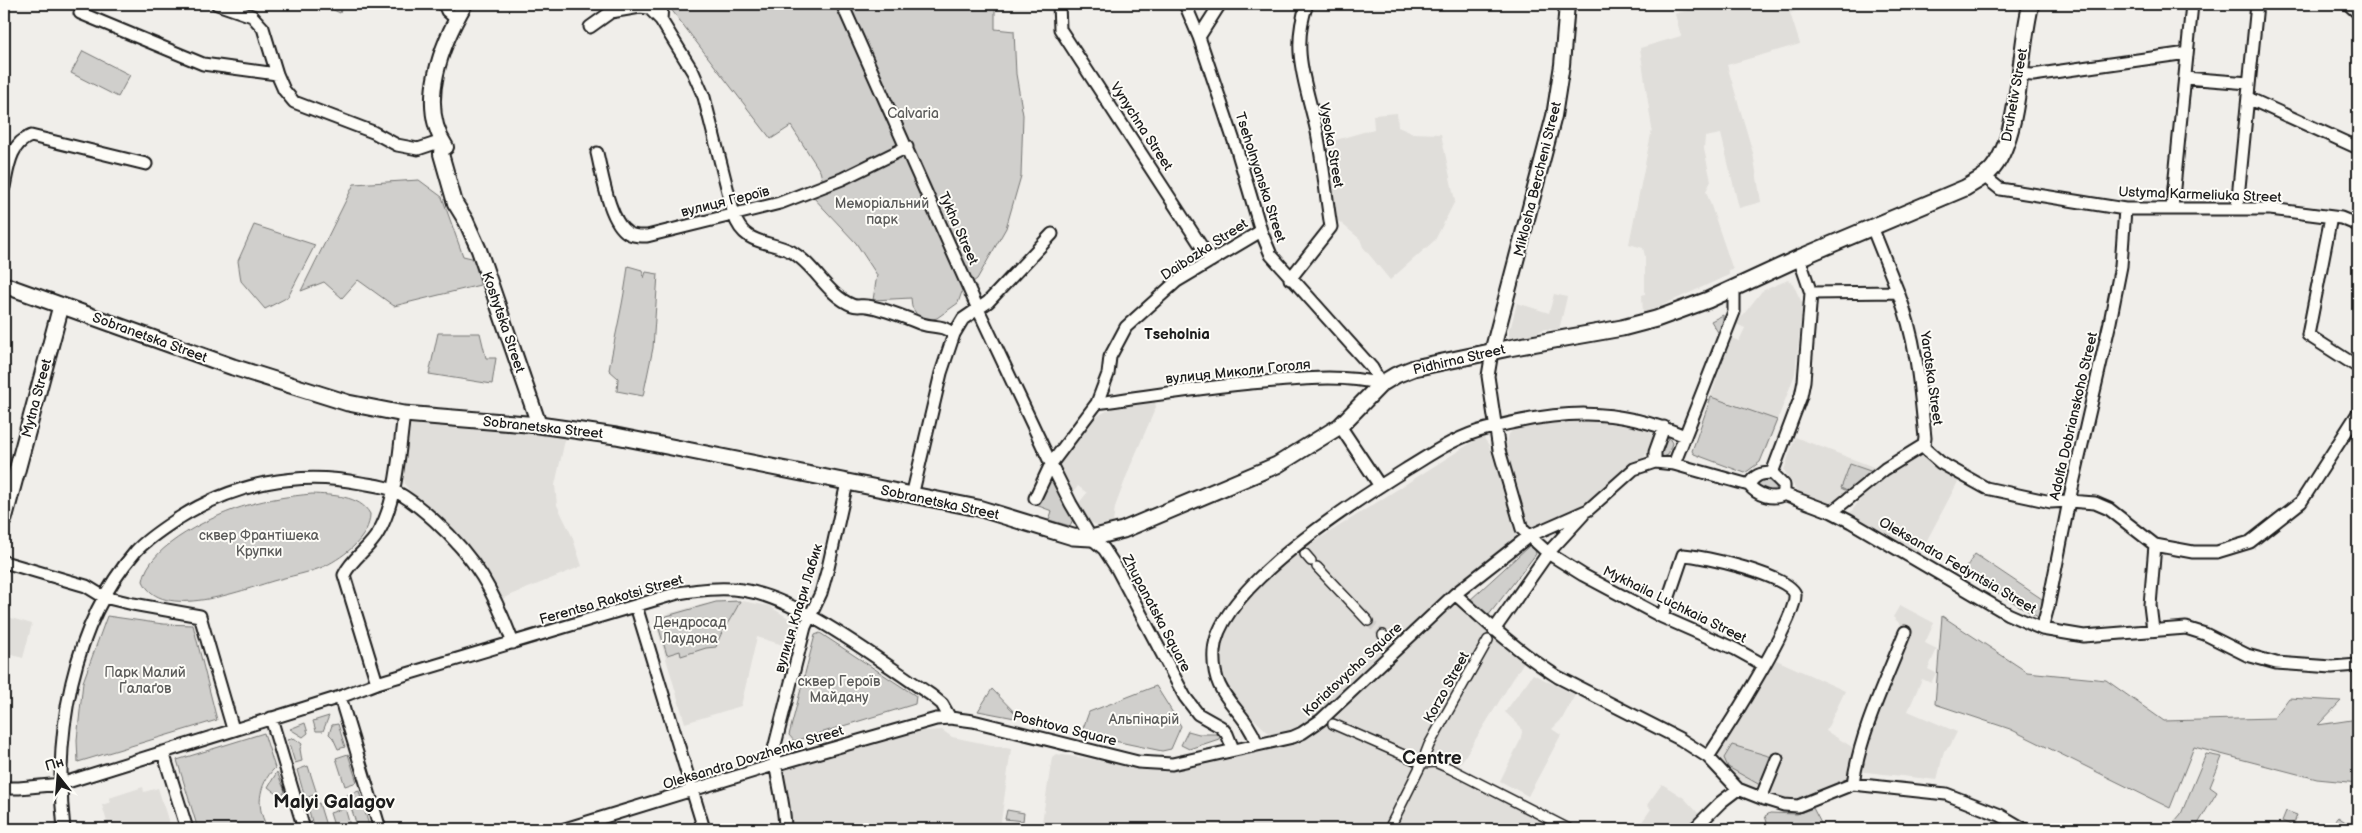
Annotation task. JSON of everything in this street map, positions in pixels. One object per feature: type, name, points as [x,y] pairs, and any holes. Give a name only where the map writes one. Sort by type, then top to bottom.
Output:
[{"type":"main road","name":"Druhetiv Street","points":[[1799,258],[1965,188],[1985,177],[1993,168],[2006,144],[2030,4]]},
{"type":"main road","name":"Pidhirna Street","points":[[1091,538],[1123,530],[1256,475],[1312,446],[1340,426],[1381,384],[1414,368],[1656,319],[1708,300],[1799,258]]},
{"type":"main road","name":"Sobranetska Street","points":[[4,285],[233,366],[339,400],[404,414],[538,425],[616,436],[978,508],[1073,536],[1091,538]]},
{"type":"main road","name":"Mytna Street","points":[[4,519],[61,306]]},
{"type":"street","points":[[217,4],[252,16],[262,28],[277,74],[284,90],[294,102],[373,132],[397,145],[418,149],[442,141]]},
{"type":"street","points":[[444,4],[447,11],[456,19]]},
{"type":"street","name":"Koshytska Street","points":[[465,4],[443,47],[434,89],[434,103],[442,141],[441,154],[456,204],[479,250],[538,425]]},
{"type":"street","points":[[661,20],[662,4]]},
{"type":"street","name":"Tykha Street","points":[[842,4],[978,309],[1051,464]]},
{"type":"street","name":"Vynychna Street","points":[[1059,4],[1060,29],[1212,261]]},
{"type":"street","name":"Tseholnyanska Street","points":[[1185,4],[1199,37],[1261,231],[1271,256],[1372,368],[1381,384]]},
{"type":"street","points":[[1199,37],[1220,4]]},
{"type":"street","name":"Vysoka Street","points":[[1290,279],[1331,227],[1317,132],[1304,84],[1299,52],[1301,20],[1306,4]]},
{"type":"street","name":"Miklosha Bercheni Street","points":[[1492,352],[1554,116],[1562,65],[1567,4]]},
{"type":"street","points":[[2172,208],[2192,4]]},
{"type":"street","points":[[2237,208],[2257,4]]},
{"type":"street","points":[[2348,4],[2358,13]]},
{"type":"street","points":[[590,27],[611,12],[640,7],[649,8],[661,20],[693,72],[704,97],[734,215],[741,230],[746,235],[755,240],[784,249],[800,258],[835,292],[854,306],[866,305],[924,325],[936,325],[946,328],[954,334]]},
{"type":"street","points":[[80,13],[203,64],[277,74]]},
{"type":"street","points":[[2019,74],[2033,75],[2187,52]]},
{"type":"street","points":[[2184,78],[2249,83]]},
{"type":"street","points":[[2248,98],[2358,148]]},
{"type":"street","points":[[4,187],[14,150],[19,142],[31,136],[146,164]]},
{"type":"street","name":"вулиця Героїв","points":[[597,152],[608,200],[626,232],[636,236],[647,236],[780,203],[884,160],[907,147]]},
{"type":"street","name":"Ustyma Karmeliuka Street","points":[[1985,177],[2000,189],[2125,209],[2270,209],[2341,218],[2358,225]]},
{"type":"street","name":"Adolfa Dobrianskoho Street","points":[[2042,629],[2069,500],[2110,322],[2121,266],[2125,209]]},
{"type":"street","points":[[2331,217],[2308,336],[2358,367]]},
{"type":"street","name":"Yarotska Street","points":[[1832,512],[1884,469],[1924,445],[1925,438],[1913,335],[1872,227]]},
{"type":"street","name":"Daibozka Street","points":[[1051,464],[1097,403],[1108,374],[1110,358],[1126,327],[1177,281],[1261,231]]},
{"type":"street","points":[[912,496],[932,410],[954,334],[963,319],[988,302],[1052,234]]},
{"type":"street","points":[[1772,473],[1801,396],[1811,293],[1799,258]]},
{"type":"street","points":[[1674,464],[1734,312],[1734,287]]},
{"type":"street","points":[[1811,293],[1898,292]]},
{"type":"street","points":[[1492,352],[1488,376],[1497,426],[1499,450],[1517,519],[1522,529],[1548,553]]},
{"type":"street","name":"вулиця Миколи Гоголя","points":[[1097,403],[1230,384],[1318,377],[1357,378],[1381,384]]},
{"type":"street","points":[[1233,749],[1257,744],[1242,716],[1228,702],[1217,679],[1214,650],[1219,632],[1240,600],[1296,545],[1380,486],[1467,436],[1497,426],[1528,419],[1587,413],[1624,417],[1664,427],[1685,436]]},
{"type":"street","points":[[1924,445],[1925,449],[1941,463],[1986,488],[2052,502],[2069,500],[2095,503],[2109,509],[2155,545],[2193,552],[2217,552],[2250,542],[2301,502],[2358,413]]},
{"type":"street","points":[[377,683],[344,575],[348,566],[382,527],[393,490],[404,414]]},
{"type":"street","points":[[1340,426],[1380,486]]},
{"type":"street","points":[[1664,427],[1655,452],[1655,462],[1674,464],[1748,485],[1753,491],[1772,498],[1778,498],[1784,494],[1784,485],[1772,473],[1761,473],[1752,479],[1748,485]]},
{"type":"street","name":"Koriatovycha Square","points":[[1494,630],[1548,553],[1588,510],[1634,469],[1655,462]]},
{"type":"street","points":[[1035,498],[1051,464]]},
{"type":"street","name":"Zhupanatska Square","points":[[1051,464],[1091,538],[1107,553],[1117,569],[1185,697],[1198,714],[1221,727],[1233,749]]},
{"type":"street","points":[[64,829],[61,784],[64,735],[73,680],[82,646],[104,597],[137,551],[152,536],[194,508],[232,492],[270,481],[312,478],[344,480],[393,490],[418,506],[452,537],[470,557],[489,585],[513,643]]},
{"type":"street","name":"вулиця Клари Лабик","points":[[786,829],[782,797],[774,765],[774,749],[810,617],[821,593],[848,483]]},
{"type":"street","name":"Oleksandra Fedyntsia Street","points":[[1784,494],[1832,512],[2008,614],[2042,629],[2084,636],[2178,628],[2196,630],[2247,655],[2276,663],[2332,666],[2358,664]]},
{"type":"street","name":"Koriatovycha Square","points":[[1257,744],[1293,737],[1308,730],[1455,594],[1529,536],[1588,510]]},
{"type":"street","points":[[2153,630],[2150,605],[2155,545]]},
{"type":"street","name":"Mykhaila Luchkaia Street","points":[[1548,553],[1583,576],[1662,617],[1735,649],[1764,665]]},
{"type":"street","points":[[1662,617],[1684,555],[1742,567],[1774,578],[1793,589],[1796,599],[1780,635],[1764,665],[1708,756]]},
{"type":"street","points":[[1311,561],[1368,621]]},
{"type":"street","points":[[4,562],[86,586],[104,597],[200,616],[233,730]]},
{"type":"street","name":"Ferentsa Rakotsi Street","points":[[4,788],[61,784],[340,697],[377,683],[636,606],[696,590],[717,588],[741,590],[784,602],[931,695],[942,704],[950,718]]},
{"type":"street","points":[[1455,594],[1494,630],[1527,656],[1558,677],[1680,739],[1708,756],[1738,789],[1784,805],[1798,806],[1853,784],[1946,794],[2000,815],[2024,829]]},
{"type":"street","points":[[636,606],[704,829]]},
{"type":"street","points":[[1853,784],[1859,756],[1877,703],[1906,632]]},
{"type":"street","name":"Korzo Street","points":[[1389,829],[1429,745],[1488,640]]},
{"type":"street","points":[[340,697],[380,829]]},
{"type":"street","points":[[271,718],[304,829]]},
{"type":"street","name":"Poshtova Square","points":[[950,718],[1020,732],[1138,762],[1172,764],[1233,749]]},
{"type":"street","name":"Oleksandra Dovzhenka Street","points":[[565,829],[774,765],[925,722],[950,718]]},
{"type":"street","points":[[1333,724],[1422,763],[1436,762],[1550,824],[1569,829]]},
{"type":"street","points":[[163,752],[187,829]]},
{"type":"street","points":[[1761,798],[1777,759]]},
{"type":"street","points":[[1694,829],[1721,802],[1738,789]]},
{"type":"shaded area","points":[[1698,4],[1817,4],[1790,13],[1800,44],[1727,65],[1753,153],[1761,202],[1739,208],[1721,134],[1705,137],[1704,149],[1711,181],[1706,191],[1733,270],[1729,271],[1729,275],[1643,314],[1642,295],[1645,294],[1645,256],[1643,248],[1629,244],[1652,129],[1640,48],[1681,36],[1675,14],[1699,6]]},
{"type":"shaded area","points":[[1397,113],[1398,127],[1412,133],[1441,134],[1455,201],[1435,240],[1390,280],[1363,247],[1360,239],[1336,219],[1325,143],[1374,129],[1373,115]]},
{"type":"shaded area","points":[[1788,280],[1793,284],[1803,305],[1795,374],[1765,453],[1700,428],[1731,338],[1739,341],[1745,328],[1736,324],[1762,291]]},
{"type":"shaded area","points":[[1554,294],[1567,297],[1559,330],[1545,329],[1533,334],[1509,338],[1509,327],[1511,326],[1517,303],[1549,313]]},
{"type":"shaded area","points":[[1155,402],[1156,407],[1115,507],[1113,523],[1098,526],[1090,522],[1078,504],[1087,493],[1078,486],[1072,494],[1059,464],[1094,418],[1112,408]]},
{"type":"shaded area","points":[[419,419],[567,431],[555,485],[557,505],[572,536],[582,566],[499,600],[405,485],[403,474],[411,423]]},
{"type":"shaded area","points":[[1555,420],[1589,421],[1635,427],[1651,432],[1653,437],[1645,456],[1593,502],[1527,528],[1519,514],[1506,445],[1509,434],[1515,428],[1526,424]]},
{"type":"shaded area","points":[[1482,436],[1489,445],[1517,531],[1515,538],[1451,588],[1302,729],[1271,735],[1232,699],[1223,682],[1219,664],[1219,647],[1232,617],[1264,582],[1306,547]]},
{"type":"shaded area","points":[[1795,437],[1876,468],[1831,505],[1799,494],[1784,470]]},
{"type":"shaded area","points":[[1914,454],[1928,457],[1960,478],[1918,557],[1847,517],[1876,479]]},
{"type":"shaded area","points":[[737,600],[769,606],[795,622],[789,641],[783,645],[757,637],[741,706],[685,723],[654,618],[698,605]]},
{"type":"shaded area","points":[[1455,605],[1463,608],[1525,660],[1454,774],[1562,829],[1041,829],[1052,757],[1056,754],[1166,770],[1180,769],[1305,738],[1333,720],[1448,607]]},
{"type":"shaded area","points":[[1900,605],[1934,623],[1925,643],[1937,649],[1928,669],[1936,673],[1931,683],[1922,679],[1908,711],[1957,732],[1950,746],[1944,751],[1937,780],[1857,771],[1906,630],[1893,617]]},
{"type":"shaded area","points":[[4,616],[32,624],[23,658],[4,653]]},
{"type":"shaded area","points":[[1772,658],[1845,691],[1826,731],[1857,750],[1851,781],[1792,803],[1768,797],[1743,785],[1727,773],[1712,756]]},
{"type":"shaded area","points":[[1533,674],[1575,695],[1562,719],[1552,729],[1561,735],[1528,796],[1500,781],[1520,741],[1522,732],[1521,727],[1505,712]]},
{"type":"shaded area","points":[[942,730],[952,737],[1011,749],[1000,829],[789,829],[780,769],[910,732]]},
{"type":"shaded area","points":[[1662,784],[1684,798],[1699,814],[1684,829],[1637,829],[1651,809],[1647,805]]},
{"type":"shaded area","points":[[143,787],[144,792],[158,788],[171,829],[109,829],[102,805],[111,802],[109,798]]},
{"type":"shaded area","points":[[1987,821],[2000,826],[2005,829],[1984,829]]},
{"type":"green space","points":[[321,4],[343,4],[340,13]]},
{"type":"green space","name":"Calvaria","points":[[667,4],[995,4],[995,29],[1014,31],[1016,74],[1023,115],[1021,176],[1006,228],[977,279],[963,289],[958,303],[937,318],[929,320],[919,318],[912,307],[911,298],[873,300],[877,275],[856,243],[812,196],[825,189],[820,171],[791,126],[771,139]]},
{"type":"green space","points":[[83,51],[130,75],[118,97],[71,73]]},
{"type":"green space","points":[[419,180],[442,197],[463,256],[476,259],[480,285],[394,306],[358,280],[342,298],[324,282],[301,291],[354,184]]},
{"type":"green space","points":[[254,225],[315,245],[288,297],[265,309],[241,281],[238,261]]},
{"type":"green space","points":[[628,266],[642,270],[644,278],[646,272],[658,274],[653,348],[643,396],[617,391],[618,378],[609,370]]},
{"type":"green space","points":[[1723,315],[1723,323],[1719,334],[1711,321]]},
{"type":"green space","points":[[438,333],[480,333],[486,358],[496,358],[492,384],[429,374]]},
{"type":"green space","points":[[1711,397],[1777,420],[1760,462],[1745,473],[1694,454],[1692,451]]},
{"type":"green space","points":[[1666,438],[1669,438],[1672,443],[1668,455],[1663,457],[1659,453]]},
{"type":"green space","points":[[1850,464],[1876,473],[1851,493],[1841,488]]},
{"type":"green space","points":[[1051,472],[1073,519],[1070,526],[1049,520],[1052,511],[1036,505]]},
{"type":"green space","points":[[1762,478],[1767,479],[1776,487],[1776,492],[1756,487],[1756,483]]},
{"type":"green space","name":"сквер Франтішека Крупки","points":[[312,494],[344,497],[359,503],[370,514],[366,530],[355,545],[325,566],[242,591],[203,600],[166,600],[152,593],[143,581],[148,568],[157,555],[185,533],[202,524],[248,505]]},
{"type":"green space","points":[[1529,546],[1535,550],[1536,554],[1488,616],[1469,601]]},
{"type":"green space","points":[[1975,554],[2042,599],[2042,609],[2038,617],[1963,572]]},
{"type":"green space","name":"Дендросад Лаудона","points":[[740,601],[716,647],[706,648],[681,656],[680,651],[667,655],[656,619],[716,602]]},
{"type":"green space","name":"Парк Малий Ґалаґов","points":[[107,616],[163,624],[193,625],[217,720],[78,762],[77,740],[83,682]]},
{"type":"green space","points":[[1942,616],[2027,672],[2106,680],[2164,721],[2274,718],[2289,698],[2341,701],[2318,725],[2358,719],[2358,783],[2317,779],[2194,747],[2170,808],[2010,729],[1935,704]]},
{"type":"green space","name":"сквер Героїв Майдану","points":[[820,633],[916,696],[915,704],[794,741],[789,735],[815,635]]},
{"type":"green space","name":"Альпінарій","points":[[1156,686],[1181,726],[1171,749],[1162,751],[1081,734],[1089,712]]},
{"type":"green space","points":[[992,689],[1017,715],[1015,718],[978,711]]},
{"type":"green space","points":[[329,716],[323,731],[316,731],[313,721]]},
{"type":"green space","points":[[305,723],[308,733],[303,737],[290,729]]},
{"type":"green space","points":[[338,724],[345,747],[338,749],[329,734],[332,725]]},
{"type":"green space","points":[[1188,731],[1199,734],[1218,734],[1220,736],[1219,739],[1189,749],[1181,745]]},
{"type":"green space","points":[[264,733],[275,768],[269,774],[260,797],[262,814],[269,829],[198,829],[177,760]]},
{"type":"green space","points":[[294,738],[302,744],[300,749],[302,761],[295,763],[288,740]]},
{"type":"green space","points":[[1732,745],[1772,757],[1760,785],[1728,767],[1724,758]]},
{"type":"green space","points":[[348,754],[357,782],[345,786],[336,758]]},
{"type":"green space","points":[[2206,754],[2222,757],[2210,787],[2217,792],[2195,829],[2168,829],[2181,814]]},
{"type":"green space","points":[[308,766],[317,794],[305,798],[297,770]]},
{"type":"green space","points":[[277,772],[285,791],[281,797],[268,787]]},
{"type":"green space","points":[[359,791],[370,829],[358,829],[347,795]]},
{"type":"green space","points":[[319,803],[327,829],[314,829],[308,807]]},
{"type":"green space","points":[[345,808],[351,829],[335,829],[330,813]]},
{"type":"green space","points":[[1813,808],[1824,829],[1769,829],[1765,816],[1770,813],[1797,814]]},
{"type":"green space","points":[[1007,810],[1024,813],[1023,821],[1005,819]]},
{"type":"green space","points":[[2286,811],[2297,815],[2293,826],[2282,821]]},
{"type":"green space","points":[[2338,817],[2356,829],[2328,829]]},
{"type":"tunnel","points":[[1368,621],[1383,635]]},
{"type":"district","name":"Tseholnia","points":[[1177,334]]},
{"type":"district","name":"Centre","points":[[1432,757]]},
{"type":"district","name":"Malyi Galagov","points":[[334,801]]},
{"type":"park label","name":"Меморіальний парк","points":[[882,212]]}]
